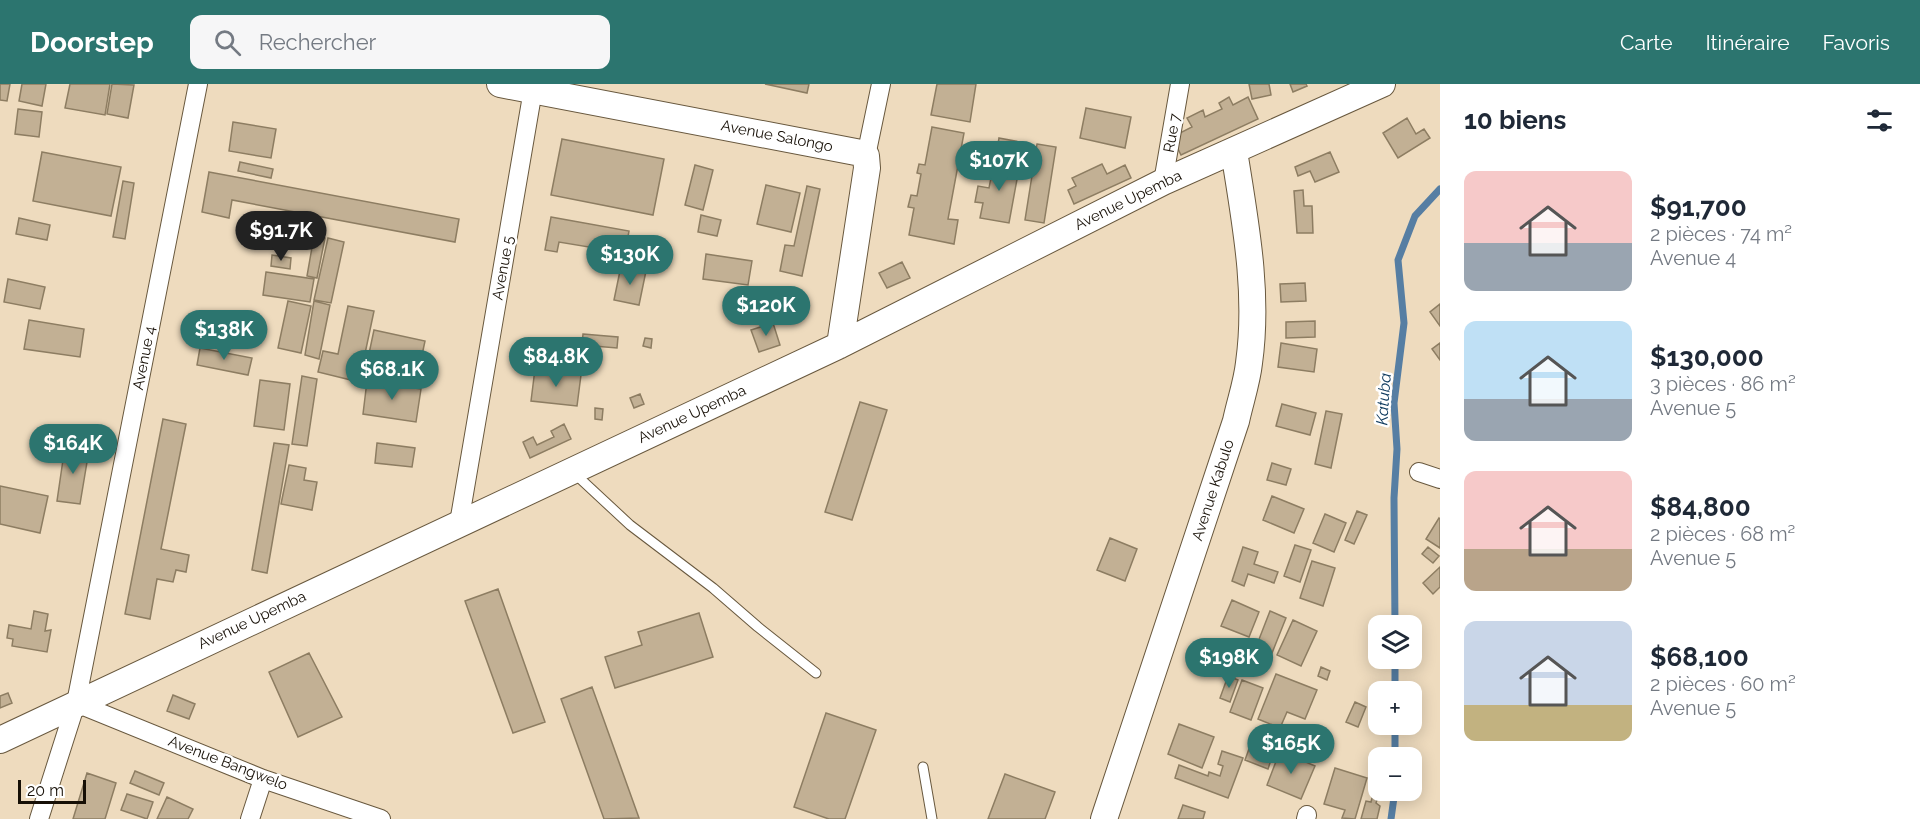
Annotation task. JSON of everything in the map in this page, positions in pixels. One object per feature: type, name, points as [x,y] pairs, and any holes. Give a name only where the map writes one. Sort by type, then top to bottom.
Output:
[{"type":"street","name":"Avenue 4","points":[[39,819],[76,703],[198,84]]},
{"type":"street","name":"Avenue Salongo","points":[[500,84],[533,87],[856,151],[866,156]]},
{"type":"street","points":[[840,345],[867,168],[866,156],[881,84]]},
{"type":"street","name":"Rue 7","points":[[1163,182],[1180,84]]},
{"type":"street","name":"Avenue Upemba","points":[[0,740],[840,345],[1163,182],[1382,84]]},
{"type":"street","name":"Avenue 5","points":[[459,523],[533,87]]},
{"type":"street","name":"Avenue Kabulo","points":[[1104,819],[1236,421],[1249,363],[1252,308],[1250,256],[1234,151]]},
{"type":"street","points":[[1419,472],[1440,478]]},
{"type":"street","name":"Avenue Bangwelo","points":[[76,703],[263,779],[381,819]]},
{"type":"street","points":[[250,819],[263,779]]},
{"type":"lane","points":[[571,471],[630,525],[816,673]]},
{"type":"lane","points":[[922,767],[932,819]]},
{"type":"building","points":[[0,84],[10,84],[7,101],[0,100]]},
{"type":"building","points":[[22,84],[46,84],[42,106],[19,101]]},
{"type":"building","points":[[70,84],[110,84],[105,115],[65,108]]},
{"type":"building","points":[[112,84],[134,85],[128,118],[107,114]]},
{"type":"building","points":[[765,84],[809,84],[807,93]]},
{"type":"building","points":[[937,84],[976,84],[970,122],[931,115]]},
{"type":"building","points":[[1249,84],[1269,84],[1271,95],[1252,99]]},
{"type":"building","points":[[1290,84],[1306,84],[1307,86],[1293,92]]},
{"type":"building","points":[[1229,97],[1233,105],[1248,97],[1258,119],[1181,155],[1172,137],[1192,127],[1187,118],[1203,110],[1205,117],[1222,109],[1219,103]]},
{"type":"building","points":[[1086,108],[1131,117],[1125,148],[1080,138]]},
{"type":"building","points":[[18,109],[42,112],[39,137],[15,134]]},
{"type":"building","points":[[1407,118],[1416,134],[1424,129],[1430,138],[1398,158],[1383,133]]},
{"type":"building","points":[[233,122],[276,129],[271,158],[229,151]]},
{"type":"building","points":[[932,127],[964,133],[948,219],[958,220],[954,244],[909,235],[914,208],[908,207],[911,195],[917,196],[921,174],[917,173],[919,164],[925,165]]},
{"type":"building","points":[[999,138],[1020,142],[1018,154],[997,150]]},
{"type":"building","points":[[562,139],[664,159],[653,215],[551,195]]},
{"type":"building","points":[[1037,144],[1056,147],[1044,223],[1025,220]]},
{"type":"building","points":[[42,152],[121,167],[111,216],[33,201]]},
{"type":"building","points":[[1330,152],[1339,172],[1315,182],[1310,171],[1298,176],[1295,167]]},
{"type":"building","points":[[995,158],[1020,163],[1009,223],[980,218],[983,203],[975,202],[978,186],[989,188]]},
{"type":"building","points":[[240,162],[273,169],[271,178],[238,171]]},
{"type":"building","points":[[1102,164],[1107,174],[1125,165],[1131,178],[1074,204],[1068,190],[1076,186],[1072,178]]},
{"type":"building","points":[[695,165],[713,170],[703,210],[685,205]]},
{"type":"building","points":[[209,172],[459,219],[455,242],[232,200],[229,218],[202,212]]},
{"type":"building","points":[[123,181],[134,183],[125,239],[113,237]]},
{"type":"building","points":[[766,185],[800,193],[791,232],[757,224]]},
{"type":"building","points":[[807,186],[820,189],[802,276],[780,271],[785,245],[794,246]]},
{"type":"building","points":[[1303,190],[1304,206],[1312,206],[1313,233],[1297,233],[1294,191]]},
{"type":"building","points":[[701,215],[721,220],[717,236],[698,232]]},
{"type":"building","points":[[551,217],[629,231],[625,253],[559,242],[557,252],[545,250]]},
{"type":"building","points":[[19,218],[50,225],[47,240],[16,234]]},
{"type":"building","points":[[314,236],[325,238],[317,278],[307,276]]},
{"type":"building","points":[[328,238],[344,242],[331,303],[314,300]]},
{"type":"building","points":[[706,254],[752,261],[748,285],[703,279]]},
{"type":"building","points":[[272,255],[291,258],[290,269],[271,266]]},
{"type":"building","points":[[902,262],[910,278],[887,288],[879,273]]},
{"type":"building","points":[[621,266],[646,271],[639,305],[614,300]]},
{"type":"building","points":[[266,272],[314,279],[310,302],[263,295]]},
{"type":"building","points":[[8,279],[45,287],[40,309],[4,302]]},
{"type":"building","points":[[1305,283],[1306,301],[1281,302],[1280,284]]},
{"type":"building","points":[[288,301],[311,306],[301,353],[278,348]]},
{"type":"building","points":[[314,301],[330,305],[319,359],[305,355]]},
{"type":"building","points":[[1440,304],[1440,326],[1430,312]]},
{"type":"building","points":[[348,306],[374,311],[359,382],[318,372],[323,351],[338,354]]},
{"type":"building","points":[[29,320],[84,329],[80,357],[24,349]]},
{"type":"building","points":[[1315,321],[1315,337],[1286,338],[1286,322]]},
{"type":"building","points":[[773,323],[780,345],[759,352],[751,330]]},
{"type":"building","points":[[374,330],[425,341],[418,374],[367,363]]},
{"type":"building","points":[[583,334],[618,337],[617,348],[582,345]]},
{"type":"building","points":[[645,338],[652,339],[651,348],[643,346]]},
{"type":"building","points":[[1281,343],[1317,349],[1314,372],[1278,367]]},
{"type":"building","points":[[1440,343],[1440,360],[1432,349]]},
{"type":"building","points":[[200,348],[252,358],[248,375],[197,365]]},
{"type":"building","points":[[535,369],[581,375],[577,406],[531,401]]},
{"type":"building","points":[[302,376],[317,379],[307,446],[292,444]]},
{"type":"building","points":[[260,380],[290,384],[284,430],[254,426]]},
{"type":"building","points":[[367,381],[421,389],[416,422],[363,414]]},
{"type":"building","points":[[640,394],[644,404],[634,408],[630,398]]},
{"type":"building","points":[[860,402],[887,410],[852,520],[825,512]]},
{"type":"building","points":[[1282,404],[1316,413],[1310,435],[1276,426]]},
{"type":"building","points":[[595,408],[603,409],[602,420],[595,419]]},
{"type":"building","points":[[1326,411],[1342,414],[1331,468],[1315,464]]},
{"type":"building","points":[[163,419],[186,424],[161,549],[189,555],[186,572],[176,570],[173,582],[157,579],[150,619],[125,614]]},
{"type":"building","points":[[564,424],[571,439],[530,458],[523,442],[533,437],[537,445],[554,437],[551,431]]},
{"type":"building","points":[[274,443],[289,445],[267,573],[252,570]]},
{"type":"building","points":[[377,443],[415,448],[412,467],[375,463]]},
{"type":"building","points":[[65,446],[89,450],[80,504],[57,501]]},
{"type":"building","points":[[1272,463],[1291,469],[1286,485],[1267,480]]},
{"type":"building","points":[[289,465],[306,468],[304,480],[317,482],[312,510],[281,504]]},
{"type":"building","points":[[0,486],[48,496],[40,533],[0,524]]},
{"type":"building","points":[[1272,496],[1304,509],[1294,533],[1263,520]]},
{"type":"building","points":[[1357,511],[1367,515],[1354,544],[1345,540]]},
{"type":"building","points":[[1325,514],[1346,523],[1334,552],[1313,543]]},
{"type":"building","points":[[1440,519],[1440,548],[1426,539]]},
{"type":"building","points":[[1110,538],[1137,549],[1125,581],[1097,570]]},
{"type":"building","points":[[1295,545],[1311,550],[1300,582],[1284,576]]},
{"type":"building","points":[[1243,547],[1258,552],[1254,564],[1278,572],[1274,583],[1248,574],[1244,586],[1232,581]]},
{"type":"building","points":[[1428,547],[1439,556],[1433,563],[1422,554]]},
{"type":"building","points":[[1312,561],[1335,568],[1323,606],[1300,598]]},
{"type":"building","points":[[1440,567],[1440,587],[1433,594],[1423,583]]},
{"type":"building","points":[[498,589],[545,722],[513,733],[465,601]]},
{"type":"building","points":[[1232,600],[1259,612],[1249,637],[1221,626]]},
{"type":"building","points":[[34,611],[48,614],[45,631],[51,630],[47,652],[12,646],[13,639],[7,638],[9,625],[31,629]]},
{"type":"building","points":[[1270,611],[1286,618],[1272,653],[1256,647]]},
{"type":"building","points":[[699,613],[713,657],[615,688],[605,657],[642,645],[638,632]]},
{"type":"building","points":[[1293,620],[1317,631],[1301,666],[1277,655]]},
{"type":"building","points":[[309,653],[342,717],[298,737],[269,672]]},
{"type":"building","points":[[1321,667],[1330,671],[1327,680],[1318,676]]},
{"type":"building","points":[[1276,674],[1317,690],[1305,719],[1287,712],[1280,728],[1258,719]]},
{"type":"building","points":[[1228,676],[1238,680],[1230,702],[1220,698]]},
{"type":"building","points":[[1242,680],[1263,688],[1251,720],[1230,712]]},
{"type":"building","points":[[592,687],[639,818],[604,819],[561,699]]},
{"type":"building","points":[[8,693],[12,703],[0,708],[0,696]]},
{"type":"building","points":[[173,695],[195,704],[189,719],[167,711]]},
{"type":"building","points":[[1355,702],[1366,707],[1358,727],[1346,722]]},
{"type":"building","points":[[826,713],[876,730],[845,819],[829,819],[794,807]]},
{"type":"building","points":[[1179,724],[1214,737],[1202,768],[1168,754]]},
{"type":"building","points":[[1250,746],[1273,754],[1268,769],[1245,760]]},
{"type":"building","points":[[1222,751],[1243,758],[1228,798],[1175,778],[1179,765],[1208,776],[1209,772],[1220,776],[1223,766],[1218,764]]},
{"type":"building","points":[[1280,751],[1315,766],[1301,799],[1267,785]]},
{"type":"building","points":[[1335,768],[1367,778],[1355,819],[1342,818],[1345,810],[1324,804]]},
{"type":"building","points":[[135,771],[164,783],[159,795],[130,783]]},
{"type":"building","points":[[87,773],[116,783],[105,819],[73,819]]},
{"type":"building","points":[[1005,774],[1055,792],[1045,819],[988,819]]},
{"type":"building","points":[[127,794],[153,802],[147,819],[121,810]]},
{"type":"building","points":[[167,797],[193,809],[188,819],[157,819]]},
{"type":"building","points":[[1366,801],[1377,801],[1380,806],[1377,819],[1361,819]]},
{"type":"building","points":[[1183,805],[1205,812],[1203,819],[1178,819]]},
{"type":"waterway","name":"Katuba","points":[[1395,615],[1394,498],[1397,449],[1394,403],[1404,323],[1398,260],[1415,216],[1440,189]]},
{"type":"waterway","name":"Katuba","points":[[1395,669],[1395,681]]},
{"type":"waterway","name":"Katuba","points":[[1395,735],[1395,747]]},
{"type":"waterway","name":"Katuba","points":[[1391,819],[1393,801]]}]
